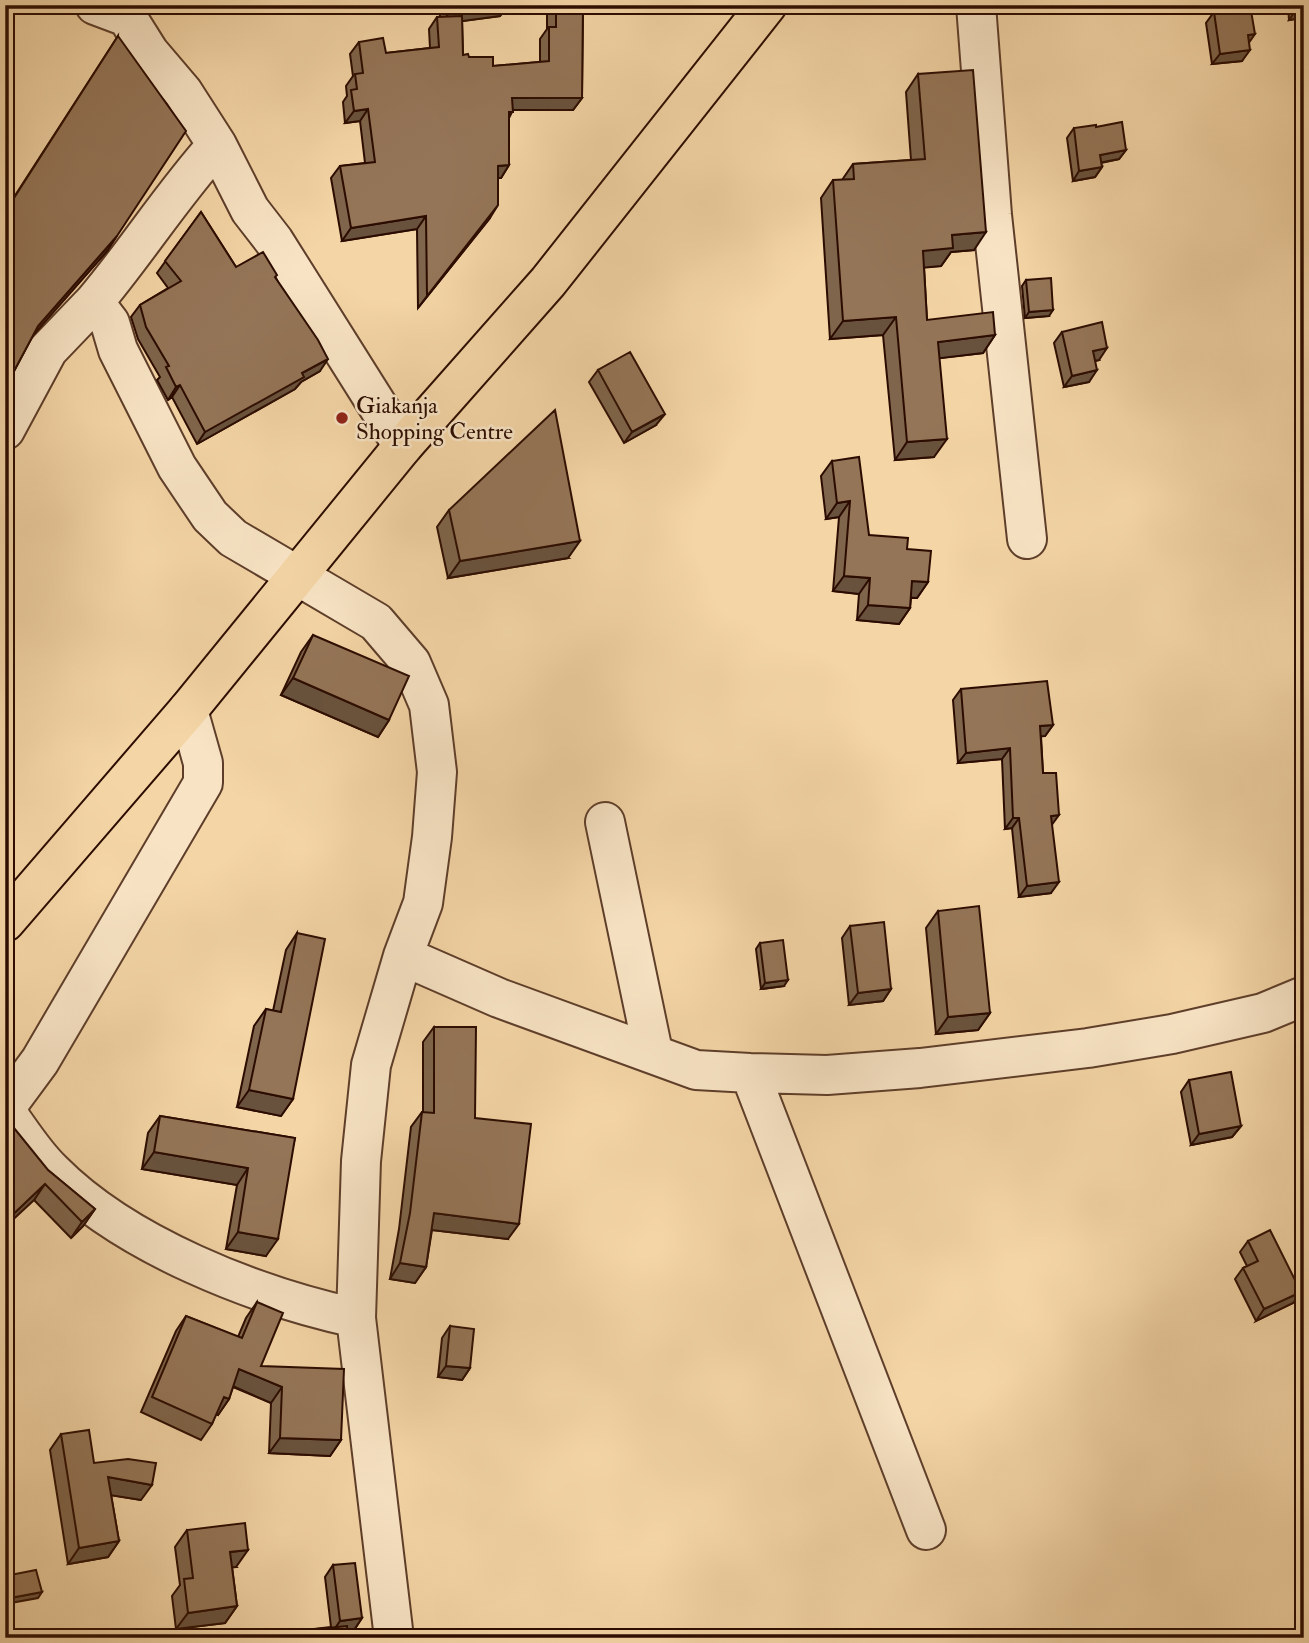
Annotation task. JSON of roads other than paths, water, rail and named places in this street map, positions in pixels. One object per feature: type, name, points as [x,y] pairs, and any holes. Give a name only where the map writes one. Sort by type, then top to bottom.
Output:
[{"type":"main road","points":[[5,922],[188,710],[403,446],[548,282],[767,5]]},
{"type":"street","points":[[95,5],[127,17],[217,145],[250,210],[274,241],[403,446]]},
{"type":"street","points":[[976,5],[992,215],[1027,539]]},
{"type":"street","points":[[5,430],[48,350],[94,303],[152,230],[175,192],[217,145]]},
{"type":"street","points":[[94,303],[110,323],[118,350],[177,467],[210,516],[233,538],[376,621],[411,663],[429,705],[437,772],[432,837],[423,903],[403,956],[371,1065],[362,1161],[356,1318],[394,1638]]},
{"type":"street","points":[[188,710],[204,763],[203,783],[40,1061],[25,1085],[12,1099],[6,1113],[52,1171],[129,1230],[194,1265],[274,1296],[356,1318]]},
{"type":"street","points":[[606,822],[653,1052]]},
{"type":"street","points":[[403,956],[499,998],[653,1052],[696,1070],[750,1073],[827,1075],[920,1068],[1088,1048],[1172,1034],[1263,1013],[1304,996]]},
{"type":"street","points":[[750,1073],[926,1530]]},
{"type":"place","name":"Giakanja Shopping Centre","points":[[342,418]]}]
